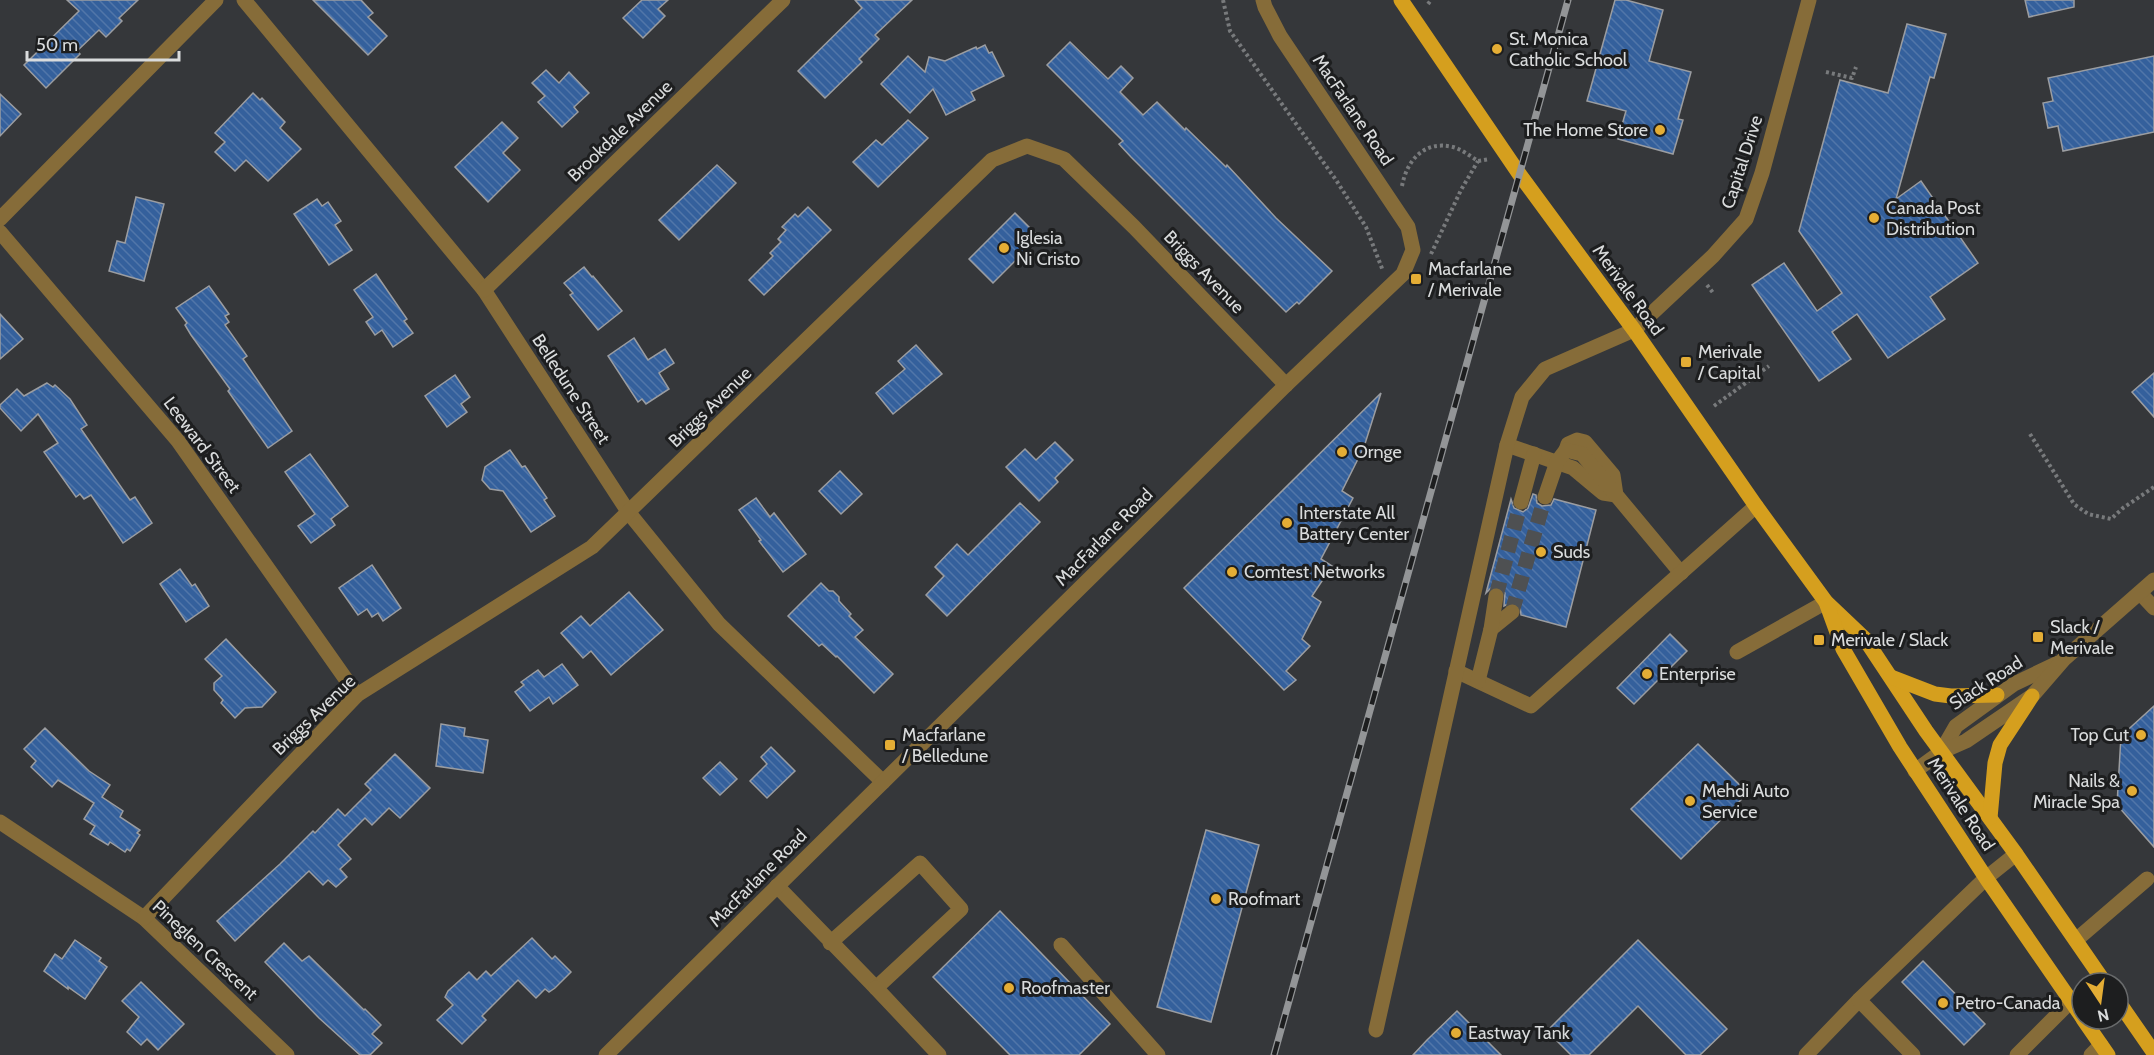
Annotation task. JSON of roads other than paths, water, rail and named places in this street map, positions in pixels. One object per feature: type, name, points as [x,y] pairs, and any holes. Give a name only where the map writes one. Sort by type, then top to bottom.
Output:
[{"type":"main road","name":"Merivale Road","points":[[1401,0],[1756,506],[1826,602],[1865,639],[1941,752],[2098,971]]},
{"type":"main road","name":"Merivale Road","points":[[1826,602],[1843,648],[1915,771],[2070,1000]]},
{"type":"main road","points":[[1891,677],[1935,694],[1997,695]]},
{"type":"main road","points":[[1990,818],[1995,764],[2000,745],[2032,696]]},
{"type":"main road","points":[[2130,1018],[2154,1053]]},
{"type":"main road","name":"Merivale Road","points":[[2090,1031],[2100,1052]]},
{"type":"street","points":[[0,219],[216,0]]},
{"type":"street","name":"Belledune Street","points":[[244,0],[484,290],[629,513],[719,624],[883,783]]},
{"type":"street","name":"Brookdale Avenue","points":[[484,290],[783,0]]},
{"type":"street","name":"MacFarlane Road","points":[[606,1055],[1286,385],[1403,274],[1413,250],[1408,227],[1280,36],[1264,7],[1263,0]]},
{"type":"street","name":"Capital Drive","points":[[1376,1030],[1507,445],[1522,397],[1545,369],[1634,330],[1713,256],[1746,219],[1762,173],[1809,0]]},
{"type":"street","name":"Briggs Avenue","points":[[144,918],[357,695],[592,547],[992,159],[1026,146],[1064,159],[1134,227],[1286,385]]},
{"type":"street","name":"Leeward Street","points":[[0,232],[178,441],[357,695]]},
{"type":"street","points":[[1507,445],[1534,454],[1562,456],[1582,454],[1681,573]]},
{"type":"street","points":[[1521,502],[1534,454]]},
{"type":"street","points":[[1545,497],[1562,456]]},
{"type":"street","points":[[1456,671],[1531,706],[1756,506]]},
{"type":"street","name":"Slack Road","points":[[1915,771],[1941,752],[1966,741],[2032,696],[2064,659],[2154,580]]},
{"type":"street","points":[[2140,593],[2154,608]]},
{"type":"street","points":[[1478,681],[1497,596]]},
{"type":"street","points":[[1737,652],[1826,602]]},
{"type":"street","points":[[1491,629],[1512,612]]},
{"type":"street","name":"Slack Road","points":[[1941,752],[1956,726],[1997,695],[2064,659]]},
{"type":"street","name":"Pineglen Crescent","points":[[0,822],[144,918],[286,1055]]},
{"type":"street","points":[[1806,1055],[1859,1000],[1986,878],[2016,854]]},
{"type":"street","points":[[830,943],[920,863],[961,909],[876,988]]},
{"type":"street","points":[[2076,940],[2147,879]]},
{"type":"street","points":[[777,886],[939,1055]]},
{"type":"street","points":[[1061,945],[1158,1055]]},
{"type":"street","points":[[1859,1000],[1913,1055]]},
{"type":"street","points":[[2017,1055],[2070,1002]]},
{"type":"tunnel","points":[[1512,612],[1545,497]]},
{"type":"tunnel","points":[[1496,596],[1521,502]]},
{"type":"railway","points":[[1274,1055],[1568,0]]},
{"type":"place","name":"St. Monica Catholic School","points":[[1497,49]]},
{"type":"place","name":"The Home Store","points":[[1660,130]]},
{"type":"place","name":"Canada Post Distribution","points":[[1874,218]]},
{"type":"place","name":"Iglesia Ni Cristo","points":[[1004,248]]},
{"type":"place","name":"Macfarlane / Merivale","points":[[1416,279]]},
{"type":"place","name":"Merivale / Capital","points":[[1686,362]]},
{"type":"place","name":"Ornge","points":[[1342,452]]},
{"type":"place","name":"Interstate All Battery Center","points":[[1287,523]]},
{"type":"place","name":"Suds","points":[[1541,552]]},
{"type":"place","name":"Comtest Networks","points":[[1232,572]]},
{"type":"place","name":"Slack / Merivale","points":[[2038,637]]},
{"type":"place","name":"Merivale / Slack","points":[[1819,640]]},
{"type":"place","name":"Enterprise","points":[[1647,674]]},
{"type":"place","name":"Top Cut","points":[[2141,735]]},
{"type":"place","name":"Macfarlane / Belledune","points":[[890,745]]},
{"type":"place","name":"Nails & Miracle Spa","points":[[2132,791]]},
{"type":"place","name":"Mehdi Auto Service","points":[[1690,801]]},
{"type":"place","name":"Roofmart","points":[[1216,899]]},
{"type":"place","name":"Roofmaster","points":[[1009,988]]},
{"type":"place","name":"Petro-Canada","points":[[1943,1003]]},
{"type":"place","name":"Eastway Tank","points":[[1456,1033]]}]
